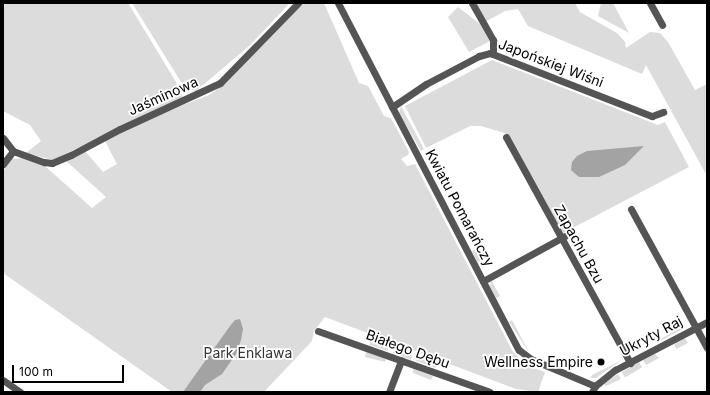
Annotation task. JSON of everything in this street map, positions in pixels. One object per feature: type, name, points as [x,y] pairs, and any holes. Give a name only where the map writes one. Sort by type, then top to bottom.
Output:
[{"type":"street","name":"Jaśminowa","points":[[13,150],[44,162],[52,163],[212,88],[224,80],[298,3]]},
{"type":"street","name":"Kwiatu Pomarańczy","points":[[338,3],[522,353],[531,359],[594,389]]},
{"type":"street","points":[[472,3],[493,40],[493,54]]},
{"type":"street","points":[[650,3],[662,26]]},
{"type":"street","name":"Japońskiej Wiśni","points":[[392,107],[447,73],[479,56],[493,54],[652,116],[663,112]]},
{"type":"street","name":"Zapachu Bzu","points":[[506,137],[563,237],[630,362]]},
{"type":"street","points":[[3,138],[13,150],[3,164]]},
{"type":"street","points":[[631,209],[707,348]]},
{"type":"street","points":[[483,281],[563,237]]},
{"type":"street","name":"Ukryty Raj","points":[[594,389],[611,373],[707,322]]},
{"type":"street","name":"Białego Dębu","points":[[318,330],[490,392]]},
{"type":"street","points":[[389,392],[401,360]]},
{"type":"street","points":[[3,380],[20,392]]},
{"type":"green space","points":[[3,3],[128,3],[176,82],[183,98],[53,160],[26,153],[41,141],[30,125],[3,111]]},
{"type":"green space","points":[[132,3],[290,3],[249,46],[196,91],[187,88],[181,82]]},
{"type":"green space","name":"Park Enklawa","points":[[304,3],[324,3],[359,83],[368,86],[384,116],[391,118],[409,152],[408,155],[401,159],[407,166],[415,164],[513,352],[527,366],[545,372],[538,392],[516,389],[325,317],[314,331],[312,341],[264,392],[172,392],[3,273],[3,171],[12,159],[22,158],[46,167],[92,208],[106,197],[65,160],[85,151],[103,172],[117,164],[105,141],[152,117],[209,95],[226,83]]},
{"type":"green space","points":[[475,3],[575,3],[580,12],[617,33],[625,42],[626,48],[650,32],[660,33],[668,42],[695,90],[707,84],[707,176],[646,65],[642,74],[528,26],[518,9],[505,11],[485,22]]},
{"type":"green space","points":[[601,3],[613,3],[629,33],[598,16]]},
{"type":"green space","points":[[458,7],[480,24],[490,41],[469,52],[448,17]]},
{"type":"green space","points":[[492,60],[658,125],[665,122],[689,167],[563,233],[508,134],[481,126],[470,126],[426,148],[405,106]]},
{"type":"green space","points":[[401,106],[424,149],[421,151],[399,113]]},
{"type":"green space","points":[[476,249],[483,261],[479,265],[472,251]]},
{"type":"green space","points":[[491,280],[500,296],[496,298],[490,286]]},
{"type":"green space","points":[[512,320],[530,354],[509,322]]},
{"type":"green space","points":[[680,328],[681,330],[658,342],[657,341]]},
{"type":"green space","points":[[685,338],[688,343],[676,349],[674,344]]},
{"type":"green space","points":[[371,340],[388,347],[388,351],[369,345]]},
{"type":"green space","points":[[395,349],[412,355],[411,360],[393,353]]},
{"type":"green space","points":[[366,352],[386,359],[385,362],[365,357]]},
{"type":"green space","points":[[655,354],[659,358],[646,365],[643,360]]},
{"type":"green space","points":[[419,357],[437,364],[436,368],[416,361]]},
{"type":"green space","points":[[622,360],[596,378],[590,378],[592,375]]},
{"type":"green space","points":[[639,362],[642,367],[625,377],[622,372]]},
{"type":"green space","points":[[413,369],[433,376],[431,380],[413,373]]},
{"type":"green space","points":[[618,374],[621,379],[606,386],[604,384]]},
{"type":"shaded area","points":[[644,146],[625,165],[599,177],[579,177],[571,170],[572,162],[577,156],[587,151]]},
{"type":"shaded area","points":[[240,319],[243,329],[241,340],[236,354],[222,374],[205,385],[200,392],[183,392],[230,326],[235,320]]},
{"type":"place","name":"Wellness Empire","points":[[601,362]]}]
